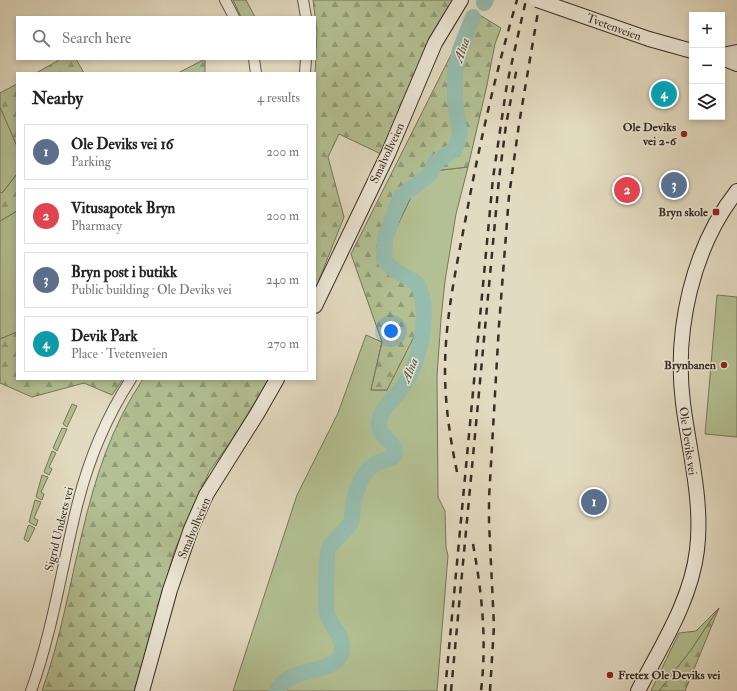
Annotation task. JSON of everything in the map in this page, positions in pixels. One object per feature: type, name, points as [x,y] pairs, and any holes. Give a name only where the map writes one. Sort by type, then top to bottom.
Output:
[{"type":"street","points":[[225,0],[233,16]]},
{"type":"street","points":[[303,0],[306,16]]},
{"type":"street","name":"Smalvollveien","points":[[316,304],[388,154],[435,43],[461,0]]},
{"type":"street","name":"Tvetenveien","points":[[537,0],[649,40],[689,50]]},
{"type":"street","points":[[725,54],[737,52]]},
{"type":"street","points":[[725,59],[737,64]]},
{"type":"street","points":[[254,60],[256,72]]},
{"type":"street","points":[[305,72],[306,60]]},
{"type":"street","name":"Ole Deviks vei","points":[[638,691],[684,601],[694,564],[698,525],[695,486],[681,385],[680,356],[682,330],[696,268],[715,226],[737,191]]},
{"type":"street","name":"Sigrid Undsets vei","points":[[31,691],[45,647],[71,530],[84,481],[112,412],[130,380]]},
{"type":"street","name":"Smalvollveien","points":[[142,691],[172,584],[194,522],[206,495],[276,380]]},
{"type":"green space","points":[[233,0],[246,0],[254,16],[241,16]]},
{"type":"green space","points":[[313,0],[456,0],[381,154],[339,134],[328,157],[344,217],[316,287],[315,72],[317,32]]},
{"type":"green space","points":[[473,11],[501,28],[495,44],[468,167],[433,171],[412,195],[391,239],[389,264],[419,283],[423,319],[387,390],[371,390],[382,342],[351,254]]},
{"type":"green space","points":[[59,60],[77,60],[83,72],[38,72]]},
{"type":"green space","points":[[203,60],[205,60],[205,72],[180,72]]},
{"type":"green space","points":[[16,85],[16,144],[0,107],[0,93]]},
{"type":"green space","points":[[0,107],[16,144],[16,175],[3,192],[0,193]]},
{"type":"green space","points":[[468,167],[456,214],[445,281],[437,376],[438,497],[445,511],[446,547],[448,556],[437,691],[233,691],[297,495],[338,413],[366,335],[382,342],[371,390],[387,390],[419,283],[389,264],[391,239],[412,195],[433,171]]},
{"type":"green space","points":[[16,175],[16,212],[0,221],[0,193],[3,192]]},
{"type":"green space","points":[[16,212],[16,332],[0,339],[0,221]]},
{"type":"green space","name":"Brynbanen","points":[[717,295],[737,297],[737,437],[705,434]]},
{"type":"green space","points":[[16,332],[16,380],[122,380],[112,395],[84,383],[32,397],[0,383],[0,339]]},
{"type":"green space","points":[[142,380],[268,380],[233,438],[209,472],[174,552],[136,691],[42,691],[54,652],[82,532],[93,492],[105,453],[122,415]]},
{"type":"green space","points":[[72,404],[77,406],[67,427],[63,424]]},
{"type":"green space","points":[[62,428],[67,429],[57,451],[53,448]]},
{"type":"green space","points":[[52,451],[56,453],[49,467],[52,469],[49,475],[44,472]]},
{"type":"green space","points":[[42,475],[48,477],[41,492],[44,494],[42,500],[36,497]]},
{"type":"green space","points":[[35,500],[41,502],[34,518],[38,520],[36,526],[29,522]]},
{"type":"green space","points":[[29,525],[35,528],[28,542],[24,539]]},
{"type":"green space","points":[[719,608],[691,650],[659,691],[651,691],[679,633],[696,631]]},
{"type":"green space","points":[[719,608],[685,691],[659,691],[691,650]]},
{"type":"waterway","name":"Alna","points":[[277,691],[283,683],[292,677],[332,664],[339,658],[342,650],[341,640],[327,614],[326,580],[329,548],[351,522],[353,504],[362,477],[369,468],[393,457],[395,454],[394,448],[380,431],[380,418],[382,412],[401,389],[409,376],[418,353],[423,327],[423,303],[419,287],[415,282],[386,263],[384,259],[385,238],[400,197],[429,175],[436,162],[455,149],[460,135],[455,100],[455,72],[460,50],[473,17]]},
{"type":"railway","points":[[457,472],[448,421],[445,383],[447,329],[460,247],[484,128],[517,0]]},
{"type":"railway","points":[[445,691],[493,178],[507,84],[526,0]]},
{"type":"railway","points":[[490,691],[494,626],[489,498],[499,325],[509,196],[519,124],[540,0]]},
{"type":"railway","points":[[451,691],[499,179],[506,125],[517,67]]},
{"type":"railway","points":[[473,544],[483,617],[484,654],[481,691]]},
{"type":"place","name":"Devik Park","points":[[664,94]]},
{"type":"place","name":"Ole Deviks vei 2-6","points":[[684,134]]},
{"type":"place","name":"Bryn post i butikk","points":[[674,185]]},
{"type":"place","name":"Vitusapotek Bryn","points":[[627,190]]},
{"type":"place","name":"Bryn skole","points":[[716,212]]},
{"type":"place","name":"Brynbanen","points":[[724,365]]},
{"type":"place","name":"Ole Deviks vei 16","points":[[594,502]]},
{"type":"place","name":"Fretex Ole Deviks vei","points":[[610,675]]}]
